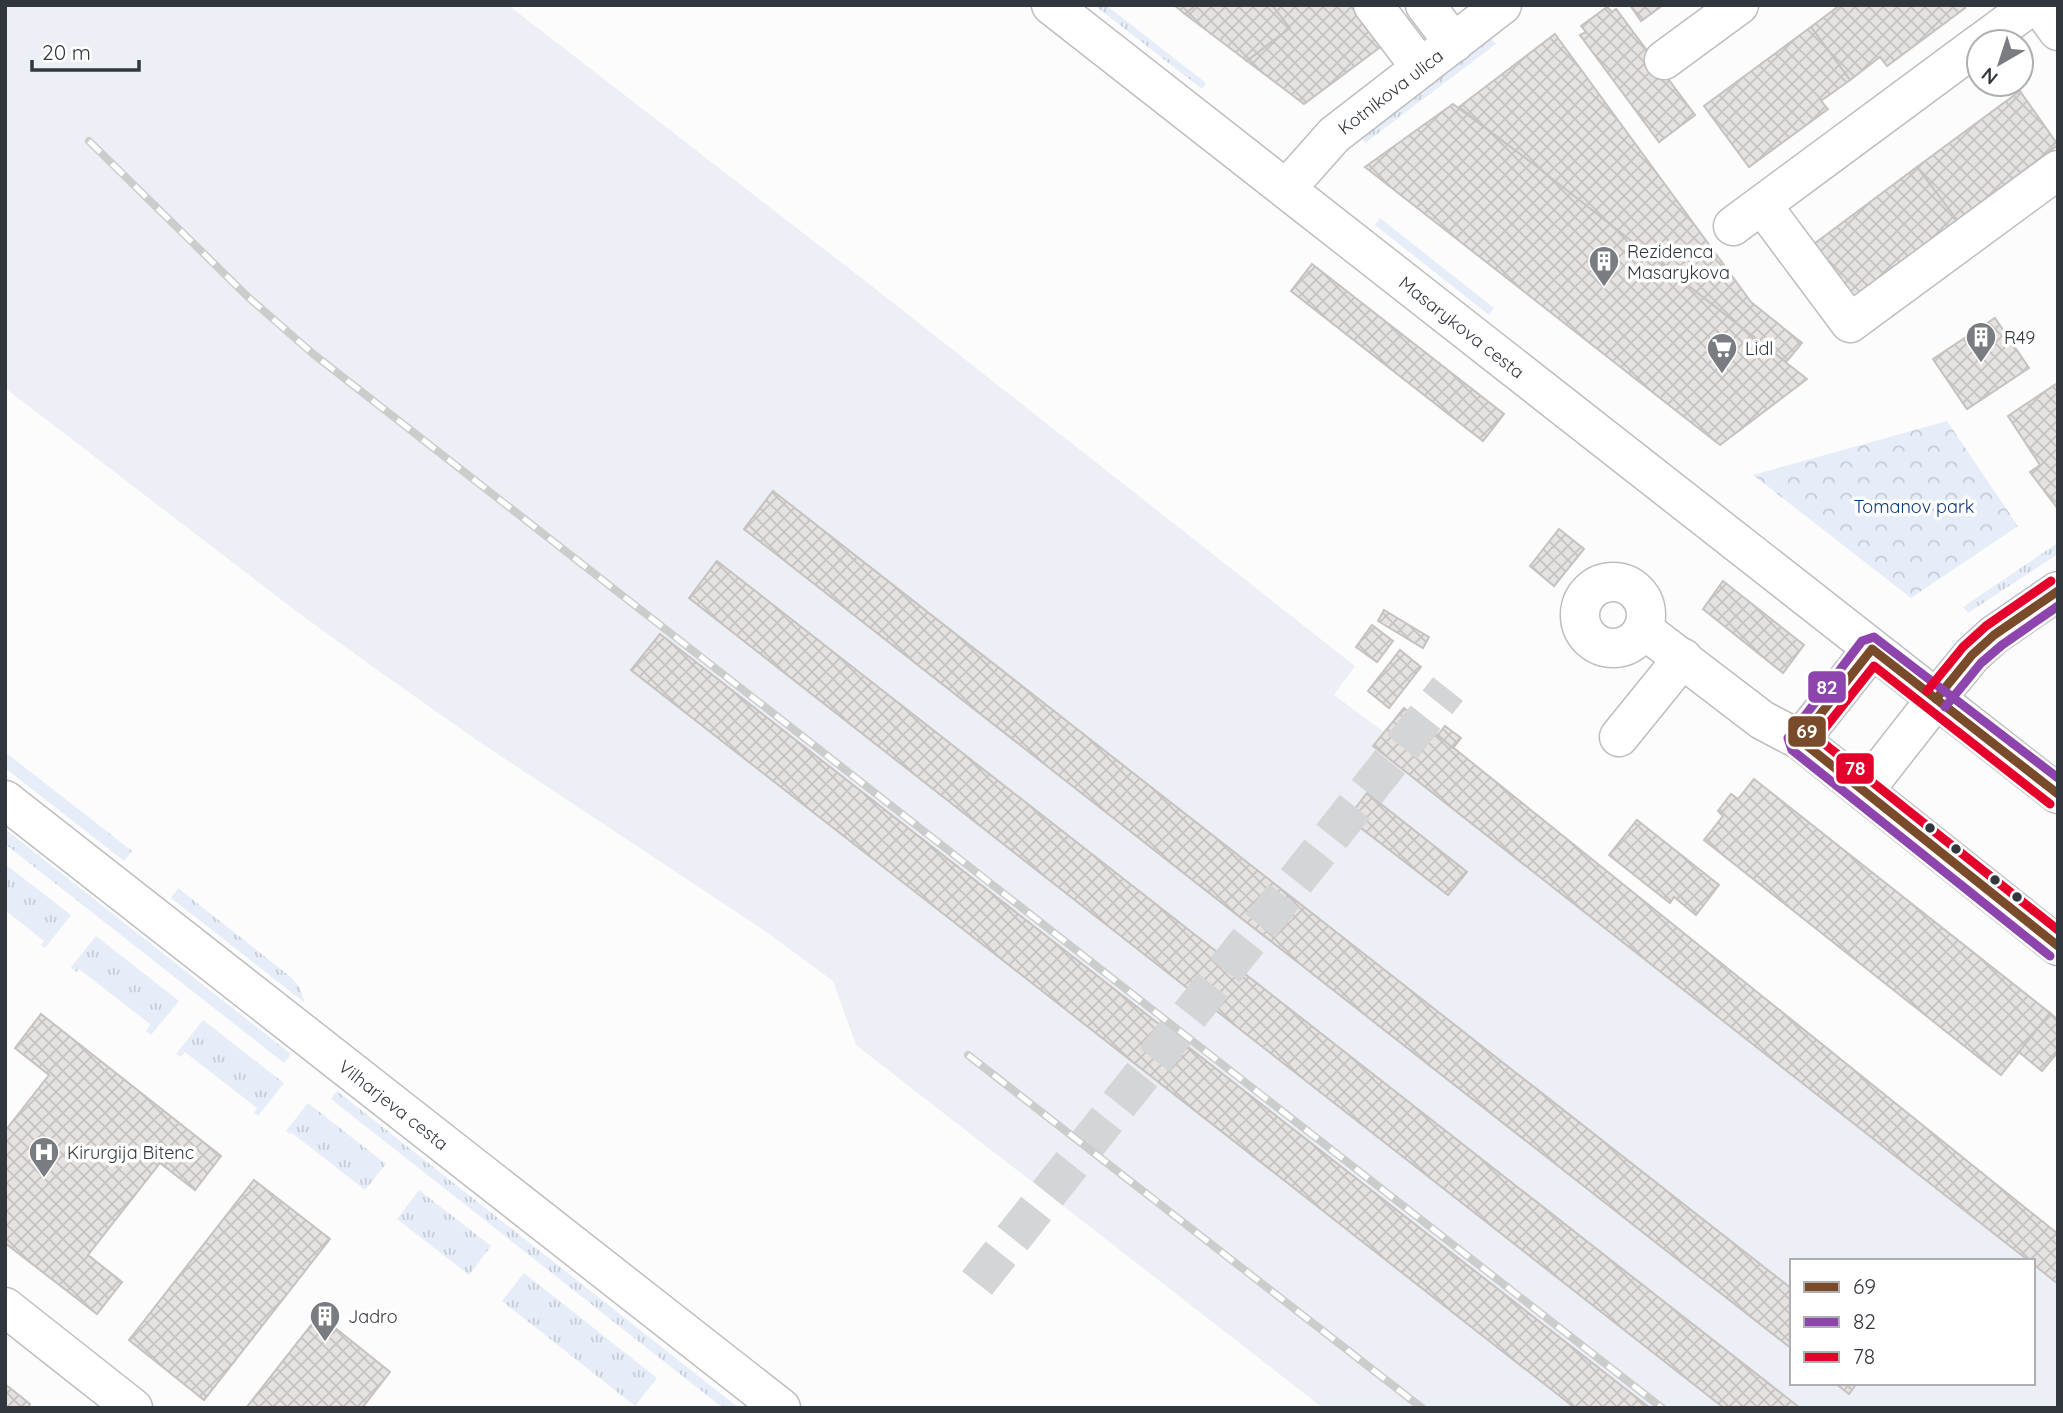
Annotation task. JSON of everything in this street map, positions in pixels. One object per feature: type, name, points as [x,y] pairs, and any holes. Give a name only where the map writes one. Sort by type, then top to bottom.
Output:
[{"type":"main road","name":"Masarykova cesta","points":[[1051,5],[2058,794]]},
{"type":"main road","points":[[1373,5],[1421,68]]},
{"type":"main road","points":[[1425,5],[1454,43]]},
{"type":"main road","name":"Kotnikova ulica","points":[[1286,188],[1334,135],[1502,5]]},
{"type":"main road","points":[[1664,60],[1739,5]]},
{"type":"main road","points":[[2001,28],[2032,5]]},
{"type":"main road","points":[[2039,5],[2058,31]]},
{"type":"main road","points":[[1965,55],[1747,215],[1850,323],[2058,170]]},
{"type":"main road","points":[[1864,791],[1972,655],[1994,635],[2058,591]]},
{"type":"main road","points":[[1643,629],[1762,720],[1800,740],[2058,946]]},
{"type":"main road","points":[[1800,740],[1872,649]]},
{"type":"main road","points":[[1619,737],[1683,658]]},
{"type":"main road","name":"Vilharjeva cesta","points":[[5,800],[781,1408]]},
{"type":"main road","points":[[5,1307],[133,1408]]},
{"type":"shaded area","points":[[5,5],[508,5],[873,287],[1355,666],[1334,695],[1384,732],[1404,708],[2058,1234],[2058,1408],[1323,1408],[856,1045],[833,981],[768,933],[478,741],[296,611],[5,388]]},
{"type":"green space","points":[[1094,5],[1106,5],[1206,83],[1202,89]]},
{"type":"green space","points":[[1489,36],[1496,44],[1365,143],[1360,136]]},
{"type":"green space","points":[[1380,218],[1494,308],[1489,315],[1375,225]]},
{"type":"green space","name":"Tomanov park","points":[[1947,421],[2018,526],[1911,598],[1753,475]]},
{"type":"green space","points":[[2056,544],[2058,554],[1968,613],[1963,607]]},
{"type":"green space","points":[[5,752],[132,851],[124,861],[5,768]]},
{"type":"green space","points":[[5,829],[291,1054],[284,1063],[5,844]]},
{"type":"green space","points":[[5,864],[71,915],[45,948],[41,945],[44,941],[5,910]]},
{"type":"green space","points":[[178,888],[292,978],[300,988],[305,1003],[171,898]]},
{"type":"green space","points":[[96,936],[179,1001],[151,1035],[146,1031],[150,1024],[79,969],[76,972],[71,967]]},
{"type":"green space","points":[[203,1020],[284,1083],[258,1116],[254,1113],[257,1108],[185,1052],[181,1057],[176,1054]]},
{"type":"green space","points":[[337,1091],[739,1408],[723,1408],[331,1099]]},
{"type":"green space","points":[[308,1103],[386,1164],[365,1190],[286,1131]]},
{"type":"green space","points":[[419,1190],[491,1246],[469,1275],[397,1219]]},
{"type":"green space","points":[[524,1273],[657,1378],[635,1406],[502,1301]]},
{"type":"building","points":[[1174,5],[1196,5],[1185,14]]},
{"type":"building","points":[[1196,5],[1272,5],[1290,28],[1247,61],[1185,14]]},
{"type":"building","points":[[1272,5],[1352,5],[1383,45],[1304,104],[1247,61],[1290,28]]},
{"type":"building","points":[[1630,5],[1663,5],[1641,21]]},
{"type":"building","points":[[1840,5],[1963,5],[1965,8],[1887,66],[1880,57],[1850,80],[1811,27]]},
{"type":"building","points":[[1607,7],[1612,12],[1616,9],[1695,115],[1659,142],[1580,35],[1586,32],[1581,26]]},
{"type":"building","points":[[1811,27],[1850,80],[1821,101],[1828,109],[1749,167],[1704,106]]},
{"type":"building","points":[[1555,34],[1751,302],[1802,343],[1786,362],[1459,107]]},
{"type":"building","points":[[2011,98],[2025,98],[2058,145],[1957,220],[1917,167]]},
{"type":"building","name":"Rezidenca Masarykova","points":[[1453,104],[1807,379],[1720,445],[1365,167]]},
{"type":"building","points":[[1917,167],[1957,220],[1853,298],[1814,244]]},
{"type":"building","points":[[1312,264],[1504,414],[1483,441],[1291,291]]},
{"type":"building","name":"R49","points":[[1995,318],[2029,368],[1967,409],[1933,359]]},
{"type":"building","points":[[2056,384],[2058,509],[2030,472],[2040,465],[2008,416]]},
{"type":"building","points":[[773,491],[1790,1287],[1790,1347],[744,529]]},
{"type":"building","points":[[1559,529],[1584,549],[1554,586],[1530,566]]},
{"type":"building","points":[[717,561],[1800,1408],[1724,1408],[689,598]]},
{"type":"building","points":[[1723,581],[1804,645],[1783,673],[1703,609]]},
{"type":"building","points":[[1384,610],[1429,637],[1423,648],[1378,621]]},
{"type":"building","points":[[1372,625],[1393,641],[1377,662],[1356,647]]},
{"type":"building","points":[[660,634],[1650,1408],[1575,1408],[631,670]]},
{"type":"building","points":[[1400,650],[1421,667],[1389,708],[1368,691]]},
{"type":"building","points":[[1404,708],[2058,1234],[2058,1284],[2035,1266],[2035,1259],[2026,1259],[1373,746]]},
{"type":"building","points":[[1445,726],[1461,738],[1453,748],[1438,735]]},
{"type":"building","points":[[1754,779],[2050,1013],[2001,1075],[1704,840],[1723,816],[1718,811],[1731,794],[1738,799]]},
{"type":"building","points":[[1367,793],[1467,872],[1448,895],[1348,818]]},
{"type":"building","points":[[1637,820],[1719,885],[1696,915],[1674,897],[1670,903],[1609,855]]},
{"type":"building","points":[[2050,1013],[2058,1020],[2058,1052],[2042,1071],[2019,1052]]},
{"type":"building","points":[[41,1014],[221,1156],[195,1190],[160,1163],[88,1255],[122,1282],[97,1314],[5,1243],[5,1131],[49,1075],[15,1048]]},
{"type":"building","points":[[254,1180],[330,1239],[204,1400],[129,1340]]},
{"type":"building","name":"Jadro","points":[[319,1315],[390,1372],[362,1408],[246,1408]]},
{"type":"building","points":[[5,1384],[30,1404],[28,1408],[5,1408]]},
{"type":"building","points":[[1838,1385],[1856,1385],[1849,1394]]},
{"type":"tunnel","points":[[977,1283],[1448,689]]},
{"type":"railway","points":[[89,141],[248,297],[312,353],[1662,1408]]},
{"type":"railway","points":[[968,1055],[1422,1408]]},
{"type":"transit line","name":"78","points":[[1927,691],[1963,647],[1986,626],[2051,581]]},
{"type":"transit line","name":"69","points":[[1936,699],[1972,655],[1994,635],[2058,591]]},
{"type":"transit line","name":"82","points":[[1945,707],[1981,663],[2058,606]]},
{"type":"transit line","name":"82","points":[[2050,956],[1792,750],[1788,738],[1862,641],[1874,637],[2058,778]]},
{"type":"transit line","name":"69","points":[[2058,794],[1872,649],[1800,740],[2058,946]]},
{"type":"transit line","name":"78","points":[[2050,804],[1874,666],[1817,738],[2058,930]]},
{"type":"place","name":"Rezidenca Masarykova","points":[[1604,288]]},
{"type":"place","name":"R49","points":[[1981,364]]},
{"type":"place","name":"Lidl","points":[[1722,375]]},
{"type":"place","name":"Kirurgija Bitenc","points":[[44,1179]]},
{"type":"place","name":"Jadro","points":[[325,1343]]}]
